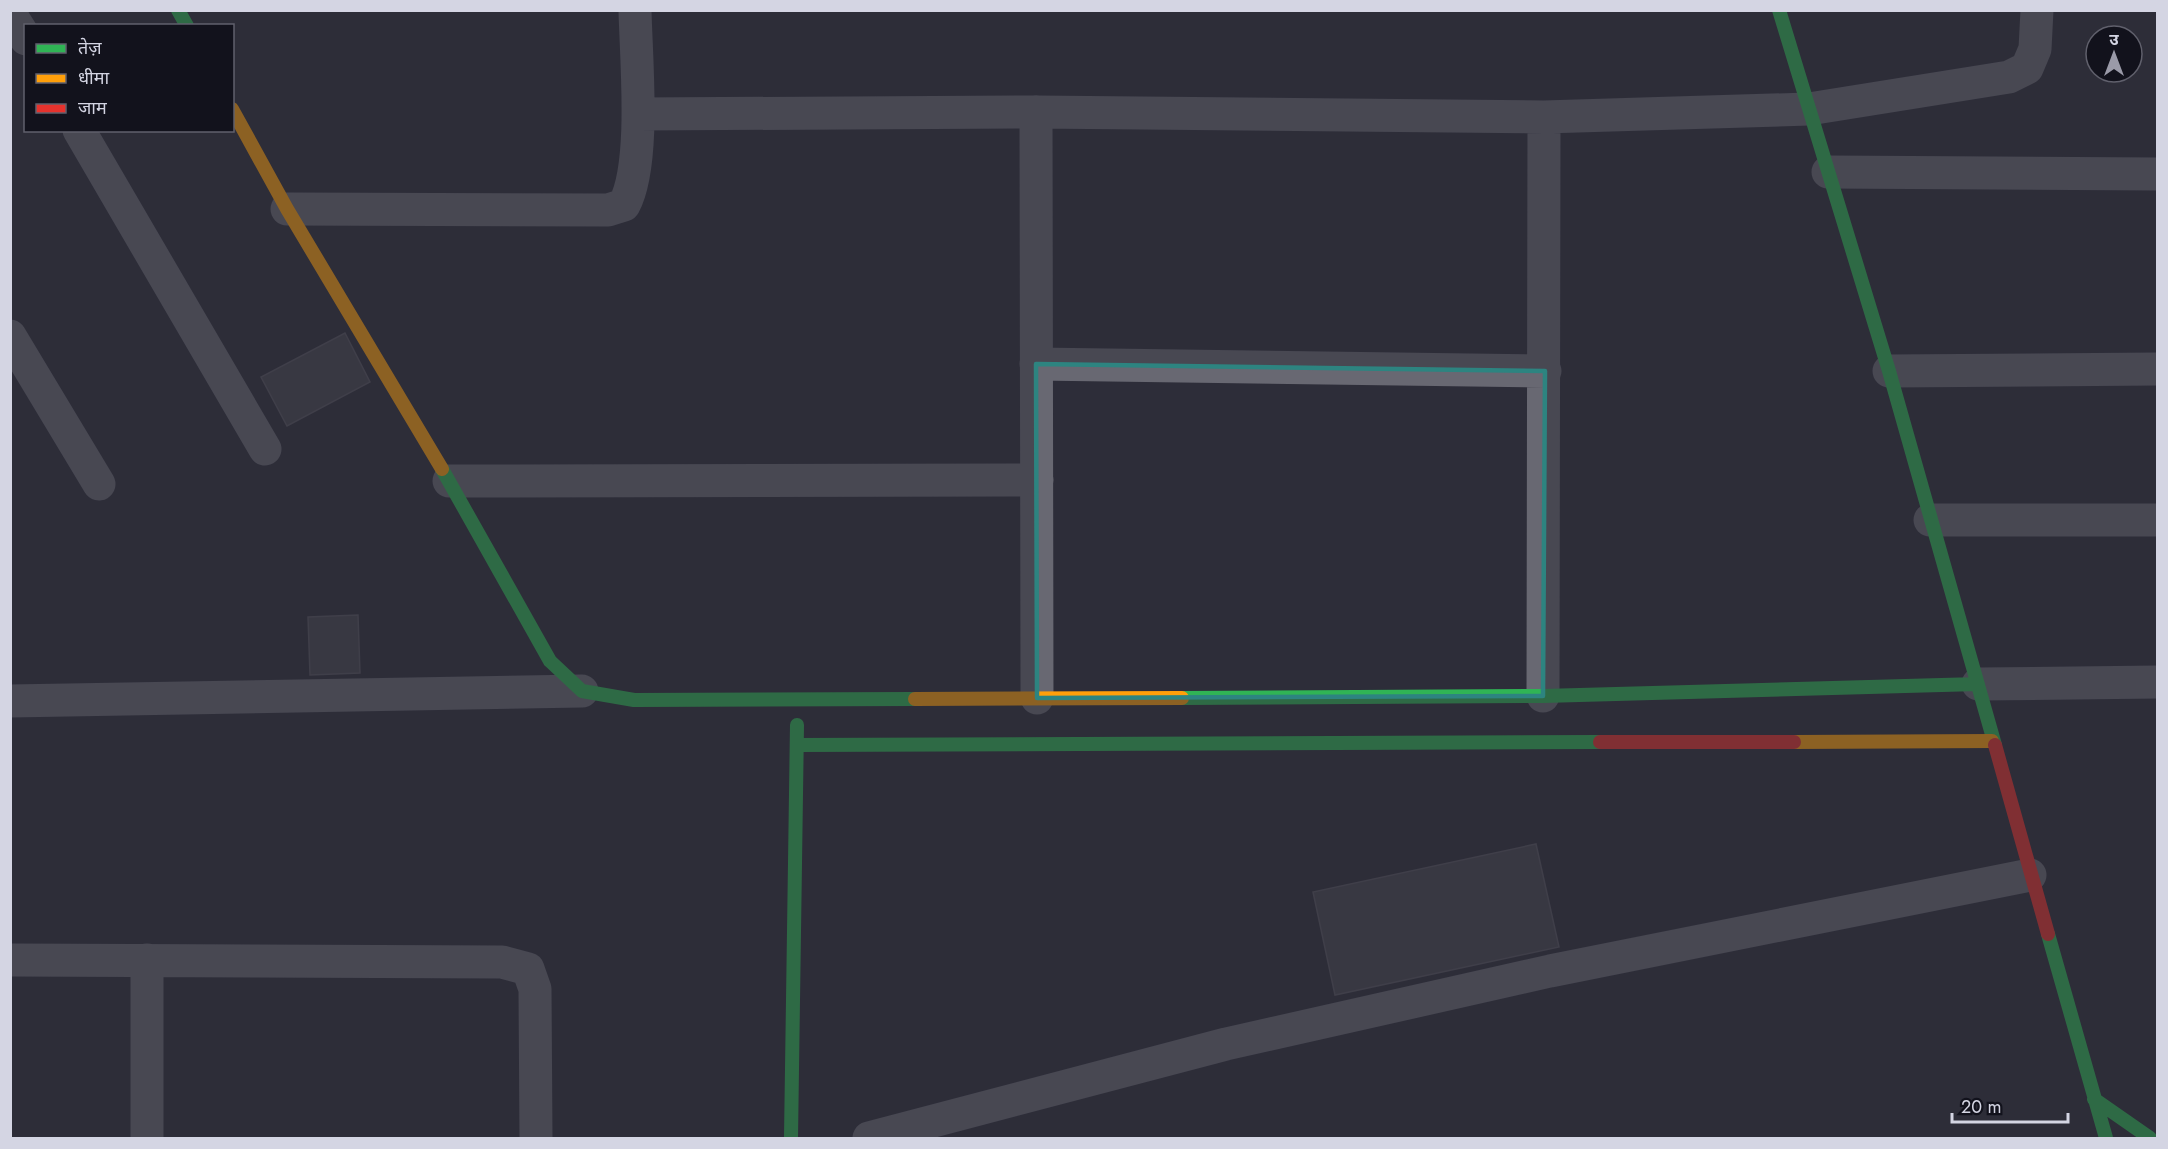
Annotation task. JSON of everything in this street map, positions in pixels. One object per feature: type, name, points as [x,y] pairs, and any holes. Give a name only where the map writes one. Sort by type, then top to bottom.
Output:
[{"type":"street","points":[[178,10],[186,24]]},
{"type":"street","points":[[287,209],[608,210],[624,205],[632,189],[638,114],[635,10]]},
{"type":"street","points":[[1779,10],[1889,372],[2106,1138]]},
{"type":"street","points":[[638,114],[1036,112],[1544,117],[1809,109],[2009,77],[2027,68],[2035,49],[2037,10]]},
{"type":"street","points":[[1036,112],[1037,698]]},
{"type":"street","points":[[234,113],[287,209],[449,481],[550,661],[582,691]]},
{"type":"street","points":[[1543,696],[1544,117]]},
{"type":"street","points":[[80,132],[265,449]]},
{"type":"street","points":[[1828,172],[2157,174]]},
{"type":"street","points":[[10,336],[99,484]]},
{"type":"street","points":[[1036,364],[1545,372]]},
{"type":"street","points":[[1889,372],[2157,369]]},
{"type":"street","points":[[449,481],[1037,480]]},
{"type":"street","points":[[1930,520],[2157,520]]},
{"type":"street","points":[[10,700],[582,691],[634,700],[1037,698],[1148,703],[2157,682]]},
{"type":"street","points":[[791,1138],[798,699]]},
{"type":"street","points":[[797,745],[1148,739],[1992,741]]},
{"type":"street","points":[[869,1138],[1237,1041],[1550,971],[2030,875]]},
{"type":"street","points":[[10,960],[502,962],[528,969],[535,989],[536,1138]]},
{"type":"street","points":[[147,960],[147,1138]]},
{"type":"street","points":[[2094,1099],[2150,1138]]},
{"type":"highlighted area","points":[[1036,364],[1545,371],[1543,696],[1037,698]]},
{"type":"building","points":[[345,333],[370,382],[287,426],[261,377]]},
{"type":"building","points":[[358,615],[360,673],[310,675],[308,617]]},
{"type":"building","points":[[1536,844],[1559,947],[1335,995],[1313,892]]},
{"type":"traffic: fast","points":[[178,10],[186,24]]},
{"type":"traffic: fast","points":[[1779,10],[1889,371],[1995,745]]},
{"type":"traffic: fast","points":[[442,469],[550,661],[582,691],[634,700],[915,699]]},
{"type":"traffic: fast","points":[[1182,698],[1543,696],[1978,684]]},
{"type":"traffic: fast","points":[[791,1138],[797,725]]},
{"type":"traffic: fast","points":[[797,745],[1600,742]]},
{"type":"traffic: fast","points":[[2048,934],[2106,1138]]},
{"type":"traffic: fast","points":[[2094,1099],[2150,1138]]},
{"type":"traffic: slow","points":[[234,113],[287,209],[442,469]]},
{"type":"traffic: slow","points":[[915,699],[1182,698]]},
{"type":"traffic: slow","points":[[1794,742],[1992,741]]},
{"type":"traffic: jam","points":[[1600,742],[1794,742]]},
{"type":"traffic: jam","points":[[1995,745],[2048,934]]}]
